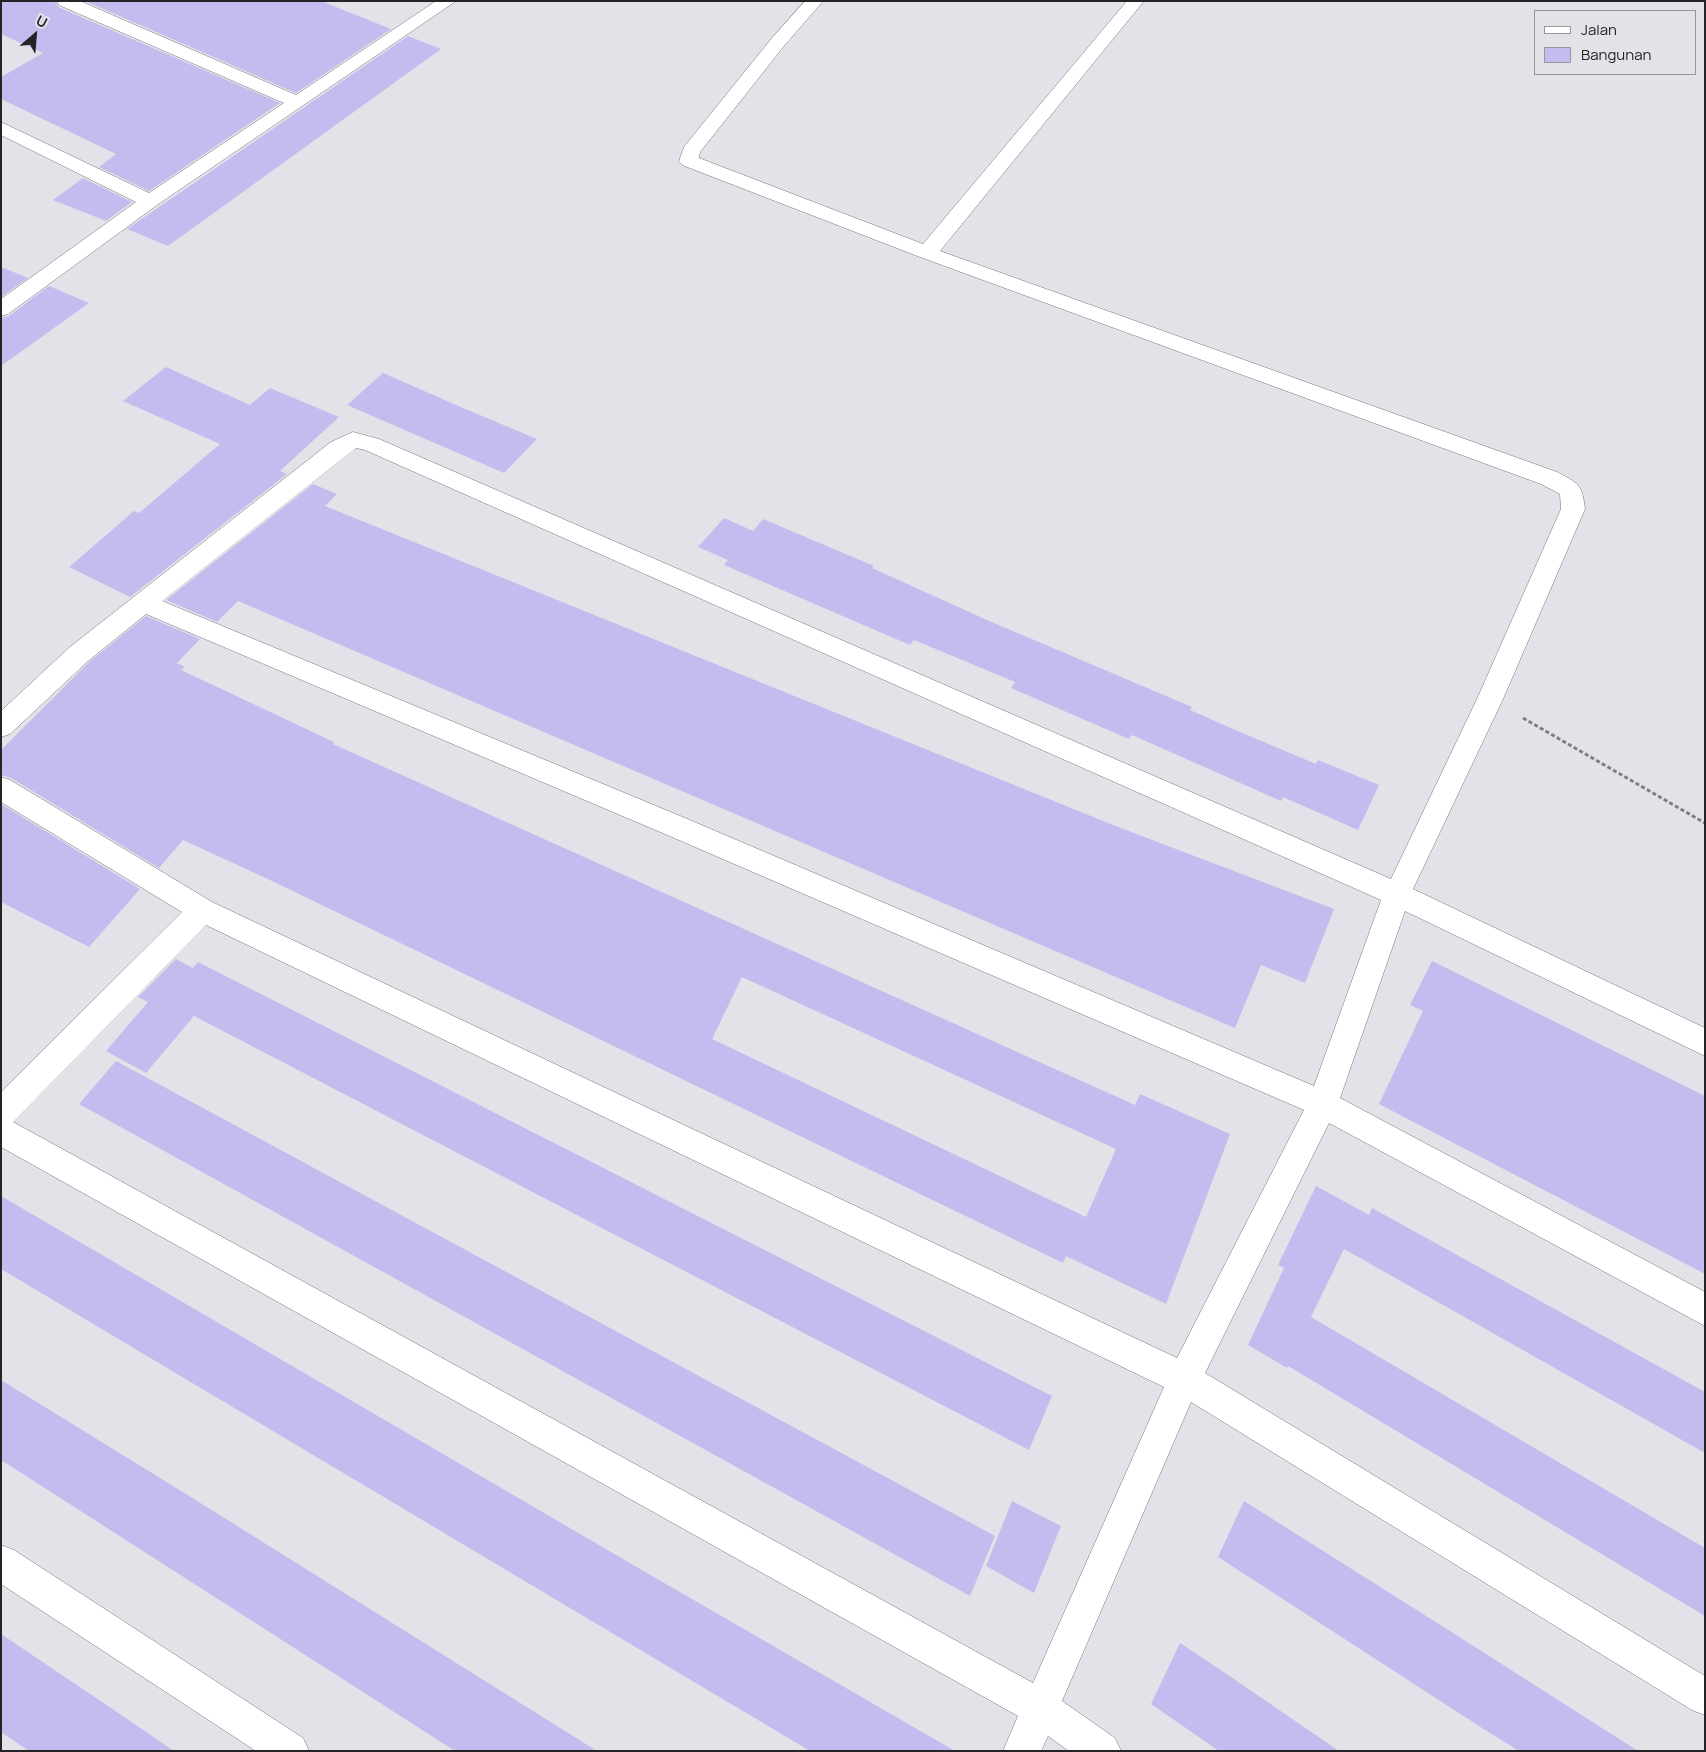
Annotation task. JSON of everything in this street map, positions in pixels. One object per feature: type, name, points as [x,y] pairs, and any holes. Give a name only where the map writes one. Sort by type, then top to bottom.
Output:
[{"type":"street","points":[[65,1],[298,102]]},
{"type":"street","points":[[418,1],[443,5]]},
{"type":"street","points":[[814,1],[778,42],[691,151],[689,161],[927,253],[1549,478],[1571,490],[1572,508],[1490,699],[1397,894],[1323,1104],[1184,1379],[1022,1751]]},
{"type":"street","points":[[927,253],[1136,1]]},
{"type":"street","points":[[1,309],[150,201],[443,5]]},
{"type":"street","points":[[1,128],[150,201]]},
{"type":"street","points":[[1,728],[79,654],[339,448],[353,440],[371,444],[1397,894],[1705,1043]]},
{"type":"street","points":[[143,603],[684,830],[1323,1104],[1705,1310]]},
{"type":"street","points":[[1,788],[202,910],[1184,1379],[1705,1696]]},
{"type":"street","points":[[1,1113],[202,910]]},
{"type":"street","points":[[1,1131],[1040,1708],[1102,1751]]},
{"type":"street","points":[[1,1564],[290,1751]]},
{"type":"path","points":[[1490,699],[1705,823]]},
{"type":"building","points":[[1,1],[55,1],[58,7],[280,103],[149,191],[99,167],[116,154],[1,99],[1,77],[43,53],[1,34]]},
{"type":"building","points":[[85,1],[321,1],[391,29],[296,93]]},
{"type":"building","points":[[408,36],[441,49],[168,246],[127,229]]},
{"type":"building","points":[[83,178],[132,202],[106,221],[53,200]]},
{"type":"building","points":[[1,267],[28,278],[1,297]]},
{"type":"building","points":[[49,286],[89,303],[1,366],[1,318],[9,316]]},
{"type":"building","points":[[166,367],[250,405],[270,388],[339,417],[280,471],[287,474],[130,597],[69,567],[134,511],[139,513],[220,444],[123,401]]},
{"type":"building","points":[[383,373],[537,439],[504,473],[347,405]]},
{"type":"building","points":[[313,484],[337,494],[325,506],[1118,827],[1334,909],[1305,983],[1261,965],[1235,1028],[238,601],[217,622],[166,600]]},
{"type":"building","points":[[724,518],[753,531],[763,519],[874,566],[872,568],[987,620],[1192,707],[1190,710],[1233,729],[1316,764],[1318,760],[1379,785],[1358,830],[1283,797],[1281,801],[1132,735],[1129,739],[1011,688],[1015,682],[914,640],[910,645],[724,565],[728,560],[698,547]]},
{"type":"building","points":[[146,616],[200,639],[177,663],[185,667],[181,670],[334,742],[333,744],[1135,1105],[1140,1094],[1230,1134],[1166,1304],[1066,1256],[1063,1263],[272,881],[183,840],[159,868],[11,778],[1,775],[1,750],[89,662]],"holes":[[[742,977],[1116,1149],[1086,1217],[712,1039]]]},
{"type":"building","points":[[1,804],[140,889],[89,947],[1,902]]},
{"type":"building","points":[[176,959],[193,968],[198,962],[1052,1396],[1029,1450],[194,1016],[146,1073],[106,1051],[148,1002],[138,997]]},
{"type":"building","points":[[1432,961],[1705,1096],[1705,1274],[1379,1104],[1423,1011],[1410,1005]]},
{"type":"building","points":[[116,1061],[995,1536],[970,1596],[79,1104]]},
{"type":"building","points":[[1316,1186],[1369,1215],[1372,1208],[1705,1392],[1705,1453],[1344,1249],[1311,1317],[1705,1548],[1705,1616],[1288,1366],[1287,1368],[1248,1345],[1284,1268],[1278,1265]]},
{"type":"building","points":[[1,1196],[955,1751],[810,1751],[1,1269]]},
{"type":"building","points":[[1,1380],[597,1751],[455,1751],[1,1460]]},
{"type":"building","points":[[1012,1501],[1061,1526],[1034,1593],[986,1566]]},
{"type":"building","points":[[1244,1501],[1638,1751],[1519,1751],[1482,1728],[1218,1557]]},
{"type":"building","points":[[1,1634],[174,1751],[29,1751],[1,1732]]},
{"type":"building","points":[[1180,1643],[1339,1751],[1219,1751],[1151,1704]]}]
